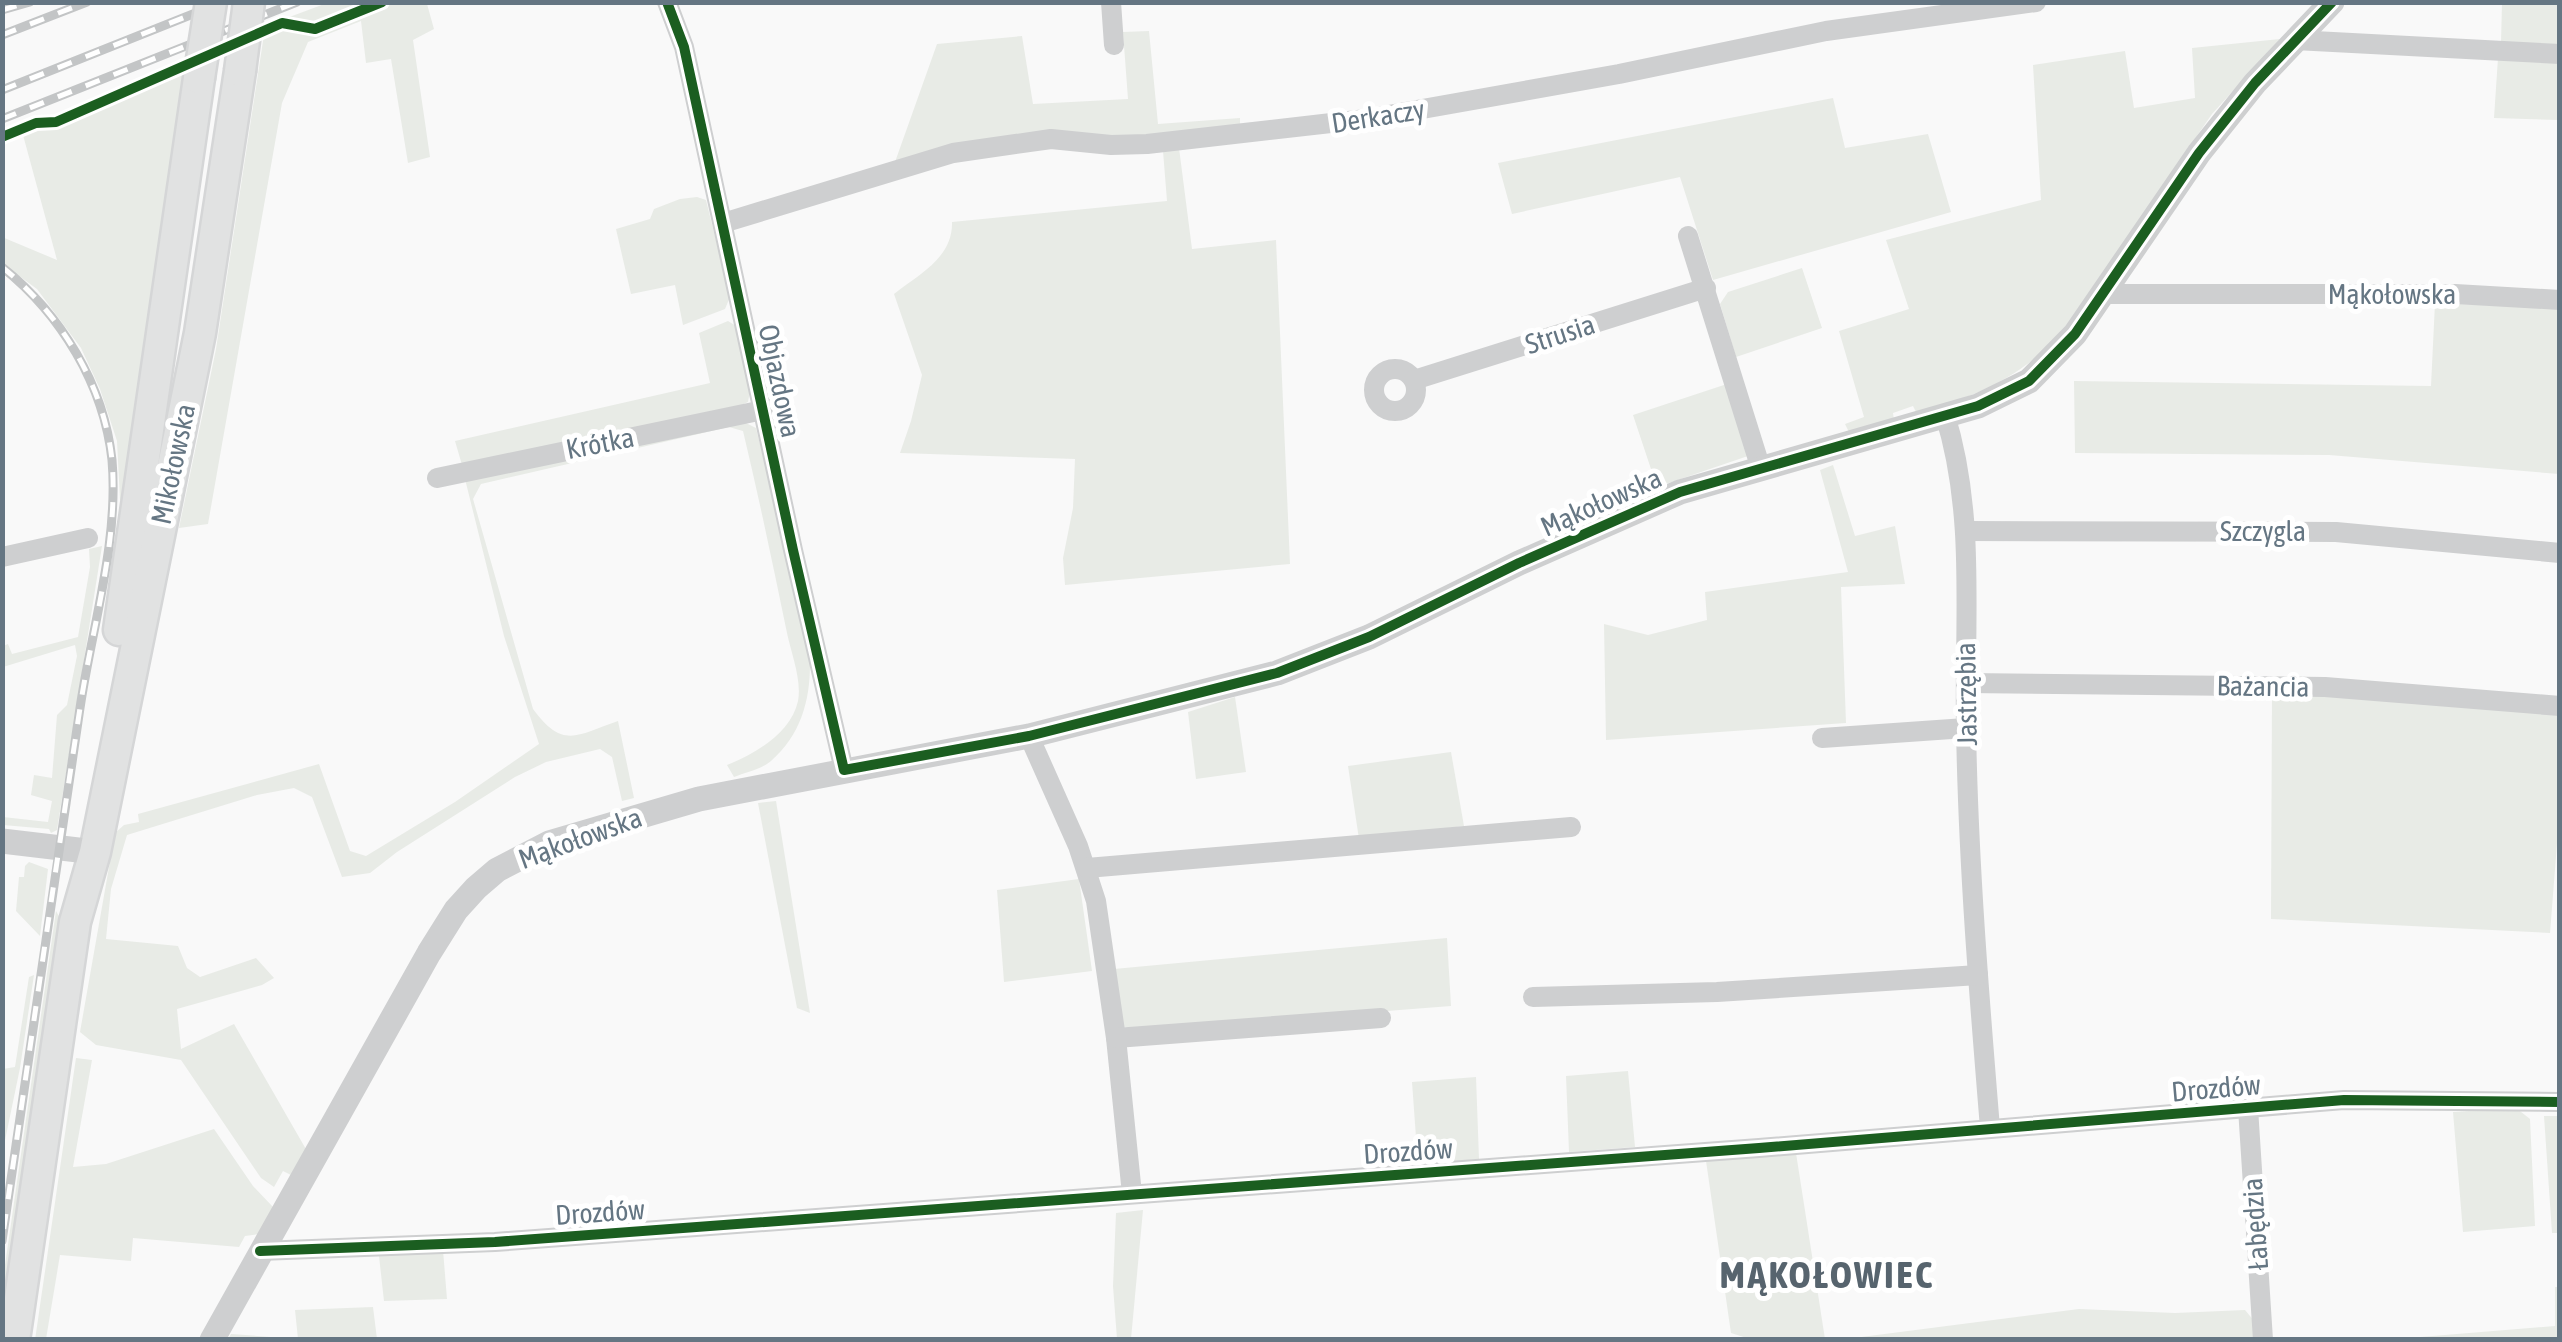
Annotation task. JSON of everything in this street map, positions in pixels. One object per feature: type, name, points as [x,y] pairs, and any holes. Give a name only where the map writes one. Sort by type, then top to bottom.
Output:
[{"type":"main road","name":"Mikołowska","points":[[88,851],[211,2]]},
{"type":"main road","name":"Mikołowska","points":[[14,1340],[75,922],[200,334],[249,2]]},
{"type":"street","name":"Objazdowa","points":[[667,2],[684,47],[844,770]]},
{"type":"street","points":[[1111,2],[1114,45]]},
{"type":"street","name":"Derkaczy","points":[[723,224],[953,153],[1051,139],[1148,144],[1331,124],[1619,74],[1826,31],[2036,2]]},
{"type":"street","name":"Mąkołowska","points":[[212,1340],[429,953],[456,910],[498,870],[548,843],[667,808],[1029,736],[1277,673],[1368,636],[1680,492],[1978,406],[2029,381],[2075,334],[2199,153],[2332,2]]},
{"type":"street","points":[[2295,40],[2560,54]]},
{"type":"street","points":[[1688,236],[1761,469]]},
{"type":"street","name":"Strusia","points":[[1414,380],[1706,288]]},
{"type":"street","name":"Mąkołowska","points":[[2105,294],[2456,294],[2560,300]]},
{"type":"street","name":"Krótka","points":[[437,478],[763,410]]},
{"type":"street","name":"Jastrzębia","points":[[1945,414],[1953,440],[1965,532],[1966,728],[1990,1128]]},
{"type":"street","name":"Szczygla","points":[[1965,532],[2336,532],[2560,554]]},
{"type":"street","points":[[2,556],[88,538]]},
{"type":"street","name":"Bażancia","points":[[1966,683],[2325,686],[2560,706]]},
{"type":"street","points":[[1822,738],[1966,728]]},
{"type":"street","points":[[1029,736],[1088,868],[1101,928],[1116,1038],[1132,1194]]},
{"type":"street","points":[[1088,868],[1571,827]]},
{"type":"street","points":[[2,841],[88,851]]},
{"type":"street","points":[[1533,997],[1718,992],[1978,975]]},
{"type":"street","points":[[1116,1038],[1381,1018]]},
{"type":"street","name":"Drozdów","points":[[260,1251],[496,1242],[2344,1100],[2560,1102]]},
{"type":"street","name":"Łabędzia","points":[[2248,1108],[2263,1340]]},
{"type":"shaded area","points":[[327,3],[430,3],[427,4],[434,29],[413,40],[430,157],[408,163],[391,59],[366,63],[361,21],[308,42],[282,103],[208,524],[179,528],[216,349],[263,41],[268,25]]},
{"type":"shaded area","points":[[2502,3],[2559,3],[2559,47],[2501,43]]},
{"type":"shaded area","points":[[1149,31],[1158,124],[1240,118],[1240,129],[895,162],[937,44],[1022,36],[1033,104],[1128,99],[1123,32]]},
{"type":"shaded area","points":[[2280,39],[2212,114],[2057,339],[2024,367],[1992,386],[1917,414],[1913,406],[1893,413],[1894,420],[1850,434],[1845,424],[1864,417],[1839,331],[1909,309],[1886,240],[2041,200],[2033,65],[2125,51],[2134,108],[2195,98],[2192,48]]},
{"type":"shaded area","points":[[191,55],[126,502],[120,500],[117,441],[81,348],[37,289],[3,264],[2,237],[57,260],[23,135]]},
{"type":"shaded area","points":[[2498,58],[2559,60],[2559,120],[2494,118]]},
{"type":"shaded area","points":[[1833,98],[1845,148],[1928,134],[1951,212],[1713,280],[1680,177],[1512,214],[1498,163]]},
{"type":"shaded area","points":[[1179,148],[1192,249],[1276,240],[1290,564],[1065,585],[1063,558],[1073,508],[1075,459],[900,453],[922,375],[894,294],[941,255],[951,235],[952,222],[1167,201],[1163,151]]},
{"type":"shaded area","points":[[697,197],[706,200],[730,297],[725,309],[683,325],[675,285],[631,294],[616,229],[650,219],[654,209]]},
{"type":"shaded area","points":[[1802,268],[1822,328],[1736,357],[1720,304],[1728,292]]},
{"type":"shaded area","points":[[2435,303],[2559,308],[2559,474],[2329,455],[2075,453],[2074,381],[2431,386]]},
{"type":"shaded area","points":[[728,321],[736,326],[750,391],[748,402],[462,465],[455,441],[710,383],[699,333]]},
{"type":"shaded area","points":[[1727,384],[1748,456],[1657,487],[1633,415]]},
{"type":"shaded area","points":[[744,422],[756,428],[809,644],[810,676],[805,707],[792,736],[771,761],[734,777],[727,765],[749,755],[780,732],[794,712],[799,693],[743,431],[729,427],[481,484],[473,499],[533,709],[562,735],[581,734],[618,721],[634,798],[622,801],[612,757],[600,749],[546,762],[515,777],[370,873],[342,877],[312,797],[294,788],[257,795],[127,835],[111,889],[106,939],[178,946],[187,968],[200,977],[256,958],[274,978],[262,985],[177,1009],[181,1049],[234,1024],[307,1151],[293,1176],[283,1171],[274,1187],[261,1178],[181,1060],[96,1045],[80,1032],[115,833],[124,825],[139,822],[138,814],[319,764],[350,851],[366,856],[455,802],[539,744],[504,636],[465,479]]},
{"type":"shaded area","points":[[1833,465],[1855,536],[1895,526],[1905,584],[1841,587],[1846,723],[1606,740],[1604,624],[1648,635],[1707,620],[1705,592],[1848,572],[1820,470]]},
{"type":"shaded area","points":[[102,546],[57,830],[51,833],[49,829],[3,825],[3,817],[48,822],[52,801],[31,795],[34,775],[52,778],[57,715],[67,705],[77,656],[75,645],[3,667],[3,646],[8,644],[12,654],[78,637],[90,567],[89,549]]},
{"type":"shaded area","points":[[2272,694],[2338,694],[2559,715],[2559,818],[2550,933],[2271,919]]},
{"type":"shaded area","points":[[1235,697],[1246,772],[1196,779],[1188,712]]},
{"type":"shaded area","points":[[1451,752],[1464,826],[1359,839],[1348,766]]},
{"type":"shaded area","points":[[776,801],[810,1013],[797,1008],[758,803]]},
{"type":"shaded area","points":[[29,862],[48,869],[40,936],[16,911],[19,877],[24,877]]},
{"type":"shaded area","points":[[1079,879],[1092,971],[1004,982],[997,890]]},
{"type":"shaded area","points":[[56,911],[60,918],[3,1312],[3,1279]]},
{"type":"shaded area","points":[[1447,938],[1451,1006],[1143,1030],[1123,1027],[1114,969]]},
{"type":"shaded area","points":[[34,975],[3,1150],[3,1069],[15,1067],[29,977]]},
{"type":"shaded area","points":[[76,1058],[92,1060],[73,1167],[106,1164],[214,1129],[253,1186],[273,1207],[259,1234],[245,1236],[239,1247],[133,1238],[131,1261],[60,1255],[46,1339],[35,1340]]},
{"type":"shaded area","points":[[1628,1071],[1635,1147],[1569,1152],[1566,1076]]},
{"type":"shaded area","points":[[1476,1077],[1479,1159],[1418,1165],[1412,1082]]},
{"type":"shaded area","points":[[2516,1108],[2530,1119],[2535,1226],[2463,1232],[2453,1112]]},
{"type":"shaded area","points":[[2544,1116],[2559,1116],[2559,1233],[2552,1233]]},
{"type":"shaded area","points":[[1796,1153],[1825,1339],[1750,1339],[1731,1333],[1706,1161]]},
{"type":"shaded area","points":[[1143,1210],[1131,1339],[1117,1339],[1113,1286],[1116,1213]]},
{"type":"shaded area","points":[[443,1250],[447,1299],[384,1301],[379,1256]]},
{"type":"shaded area","points":[[2555,1287],[2559,1287],[2559,1339],[2396,1339],[2555,1326]]},
{"type":"shaded area","points":[[373,1307],[377,1339],[298,1339],[295,1310]]},
{"type":"shaded area","points":[[2079,1309],[2175,1313],[2245,1310],[2255,1322],[2256,1340],[1838,1340]]},
{"type":"shaded area","points":[[231,1334],[298,1339],[228,1339]]},
{"type":"railway","points":[[2,10],[30,2]]},
{"type":"railway","points":[[2,35],[87,2]]},
{"type":"railway","points":[[2,90],[223,2]]},
{"type":"railway","points":[[2,119],[297,2]]},
{"type":"railway","points":[[2,267],[43,306],[89,378],[107,432],[113,491],[108,553],[80,708],[2,1241]]},
{"type":"cycle path","points":[[2,137],[36,123],[56,122],[282,23],[315,29],[382,2]]},
{"type":"cycle path","points":[[667,2],[684,47],[844,770],[1029,736],[1277,673],[1369,637],[1519,563],[1680,492],[1978,406],[2029,381],[2075,334],[2199,153],[2255,83],[2332,2]]},
{"type":"cycle path","points":[[260,1251],[495,1242],[1759,1148],[2344,1100],[2560,1102]]},
{"type":"district","name":"MĄKOŁOWIEC","points":[[1827,1275]]}]
